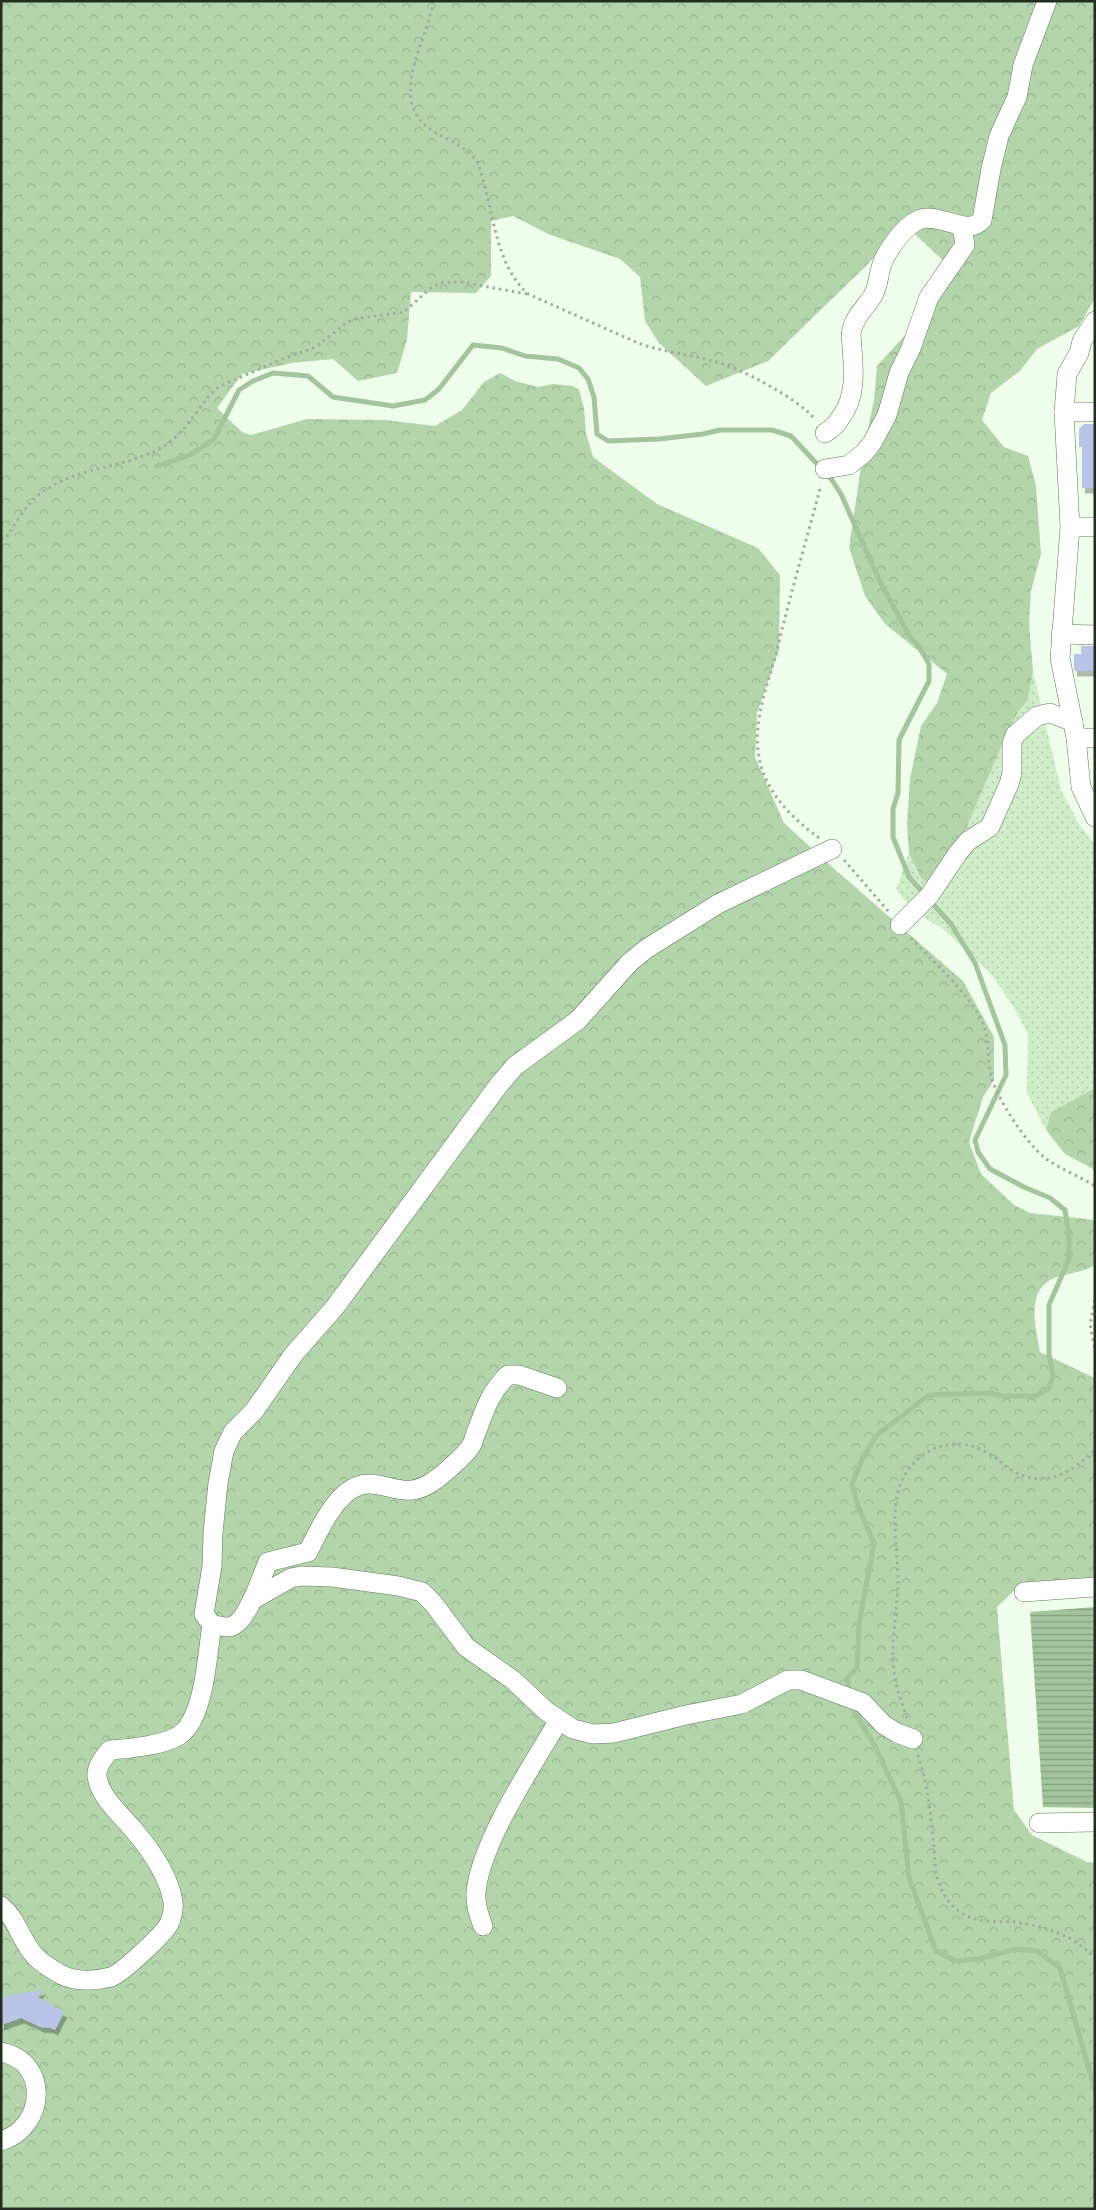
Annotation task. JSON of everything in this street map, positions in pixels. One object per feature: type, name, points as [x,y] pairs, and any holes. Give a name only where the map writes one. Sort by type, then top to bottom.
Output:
[{"type":"street","points":[[825,432],[841,418],[851,398],[853,383],[852,328],[878,285],[884,258],[892,246],[909,226],[921,219],[934,218],[968,227],[979,224],[984,216],[991,169],[999,136],[1018,97],[1023,65],[1047,1]]},
{"type":"street","points":[[825,469],[849,465],[872,443],[885,419],[899,373],[911,348],[929,297],[965,244],[962,226]]},
{"type":"street","points":[[1095,322],[1082,341],[1087,349],[1066,374],[1064,412],[1070,527],[1060,658],[1081,733],[1081,787],[1095,817]]},
{"type":"street","points":[[1064,412],[1095,412]]},
{"type":"street","points":[[1070,527],[1095,527]]},
{"type":"street","points":[[1061,634],[1095,635]]},
{"type":"street","points":[[900,925],[929,896],[958,853],[968,842],[990,827],[1010,784],[1012,744],[1016,735],[1036,716],[1050,713],[1081,733]]},
{"type":"street","points":[[557,1388],[519,1375],[508,1375],[496,1387],[484,1409],[471,1446],[436,1480],[421,1488],[408,1491],[366,1484],[356,1486],[330,1510],[308,1552],[268,1562],[247,1612],[239,1622],[229,1627],[212,1624],[204,1614],[212,1566],[214,1525],[224,1451],[233,1432],[254,1411],[293,1355],[335,1307],[498,1086],[516,1066],[578,1020],[624,969],[646,949],[718,904],[832,849]]},
{"type":"street","points":[[252,1600],[291,1578],[302,1576],[332,1577],[398,1586],[422,1592],[433,1603],[466,1647],[513,1680],[546,1711],[559,1720],[573,1729],[593,1734],[614,1734],[686,1715],[742,1704],[788,1680],[801,1680],[863,1703],[884,1725],[897,1734],[913,1739]]},
{"type":"street","points":[[1024,1592],[1095,1587]]},
{"type":"street","points":[[1,1906],[9,1912],[34,1955],[52,1970],[69,1979],[95,1980],[112,1976],[158,1938],[165,1929],[170,1922],[173,1902],[163,1872],[100,1788],[97,1776],[99,1766],[110,1750],[127,1749],[172,1739],[181,1734],[188,1726],[198,1707],[212,1624]]},
{"type":"street","points":[[482,1926],[478,1913],[476,1893],[490,1847],[501,1822],[559,1720]]},
{"type":"street","points":[[1039,1823],[1095,1822]]},
{"type":"street","points":[[1,2052],[13,2054],[26,2063],[34,2074],[36,2088],[32,2116],[18,2134],[1,2141]]},
{"type":"path","points":[[433,1],[411,81],[414,104],[422,121],[469,150],[477,161],[511,275],[528,294]]},
{"type":"path","points":[[1,539],[6,538],[35,498],[50,488],[68,478],[132,460],[162,447],[183,431],[218,387],[276,361],[316,347],[346,323],[368,316],[404,312],[432,287],[441,282],[461,282],[528,294],[655,350],[692,356],[732,367],[795,402],[814,417],[825,432]]},
{"type":"path","points":[[825,469],[759,718],[757,742],[759,759],[769,784],[778,799],[800,823],[832,849],[973,1004],[982,1019],[988,1039],[991,1075],[995,1087],[1028,1141],[1046,1158],[1095,1186]]},
{"type":"path","points":[[1095,1300],[1090,1324],[1095,1350]]},
{"type":"path","points":[[1095,1450],[1074,1468],[1057,1478],[1037,1479],[1021,1474],[1010,1470],[981,1449],[954,1444],[934,1448],[909,1466],[900,1486],[895,1510],[898,1580],[894,1664],[895,1679],[924,1774],[930,1805],[938,1883],[951,1906],[956,1911],[970,1918],[1016,1922],[1072,1938],[1095,1958]]},
{"type":"path","points":[[1084,1802],[1095,1803]]},
{"type":"shaded area","points":[[1033,671],[1061,790],[1079,824],[1095,845],[1095,1088],[1051,1112],[1046,1130],[1027,1093],[1028,1034],[1013,1006],[991,974],[943,929],[915,912],[896,890],[909,853],[921,878],[946,876],[1004,740],[1018,712],[1028,700]]},
{"type":"shaded area","points":[[1095,1607],[1095,1808],[1043,1807],[1030,1612]]},
{"type":"green space","points":[[1,1],[1095,1],[1095,298],[1079,326],[1037,349],[1020,371],[991,393],[982,420],[1004,447],[1028,456],[1036,486],[1041,554],[1031,591],[1029,623],[1033,671],[1028,700],[1018,712],[1004,740],[946,876],[932,886],[921,878],[909,853],[907,824],[910,779],[921,726],[937,703],[947,674],[885,624],[865,596],[849,548],[863,453],[874,400],[877,366],[915,324],[950,267],[905,225],[864,268],[768,361],[706,386],[659,343],[645,321],[640,277],[620,259],[548,234],[513,216],[491,221],[491,276],[476,293],[411,292],[407,340],[397,373],[358,381],[333,359],[292,363],[242,374],[217,408],[242,432],[251,435],[307,419],[385,420],[435,426],[462,410],[484,382],[500,373],[515,381],[538,387],[553,384],[573,386],[579,390],[584,408],[586,433],[593,457],[657,504],[758,548],[780,575],[779,650],[757,713],[755,757],[784,823],[963,981],[994,1037],[994,1080],[983,1097],[969,1142],[981,1174],[1014,1205],[1030,1213],[1095,1220],[1095,1265],[1049,1281],[1041,1288],[1035,1307],[1035,1318],[1040,1352],[1095,1378],[1095,1583],[1021,1584],[997,1607],[1014,1810],[1032,1835],[1087,1862],[1095,1863],[1095,2209],[1,2209]]},
{"type":"green space","points":[[1095,1088],[1095,1170],[1065,1154],[1046,1130],[1051,1112]]},
{"type":"building","points":[[1084,424],[1095,424],[1095,488],[1082,488],[1082,447],[1079,447],[1079,429]]},
{"type":"building","points":[[1081,646],[1095,646],[1095,671],[1074,671],[1074,654],[1081,654]]},
{"type":"building","points":[[42,1990],[38,1997],[64,2012],[55,2030],[49,2027],[43,2028],[21,2018],[1,2025],[1,2000],[6,1998],[6,1996]]},
{"type":"waterway","points":[[157,466],[190,455],[214,439],[239,390],[253,381],[273,373],[308,376],[333,397],[393,406],[425,400],[439,389],[473,345],[502,348],[525,356],[558,359],[579,368],[588,379],[594,397],[597,434],[608,441],[659,439],[720,430],[772,430],[791,436],[832,480],[841,494],[881,584],[910,637],[918,645],[929,664],[929,681],[899,740],[898,793],[893,809],[893,837],[909,877],[951,924],[975,963],[1005,1045],[1006,1075],[975,1140],[978,1152],[990,1169],[1050,1198],[1065,1210],[1069,1234],[1069,1259],[1049,1305],[1049,1354],[1053,1376],[1049,1388],[1036,1396],[1002,1396],[989,1393],[929,1395],[877,1435],[863,1457],[852,1484],[858,1506],[874,1543],[859,1624],[857,1668],[847,1678],[850,1694]]},
{"type":"waterway","points":[[852,1704],[853,1710],[874,1744],[901,1802],[909,1878],[936,1951],[956,1961],[978,1959],[1017,1949],[1037,1951],[1060,1968],[1095,2090]]}]
